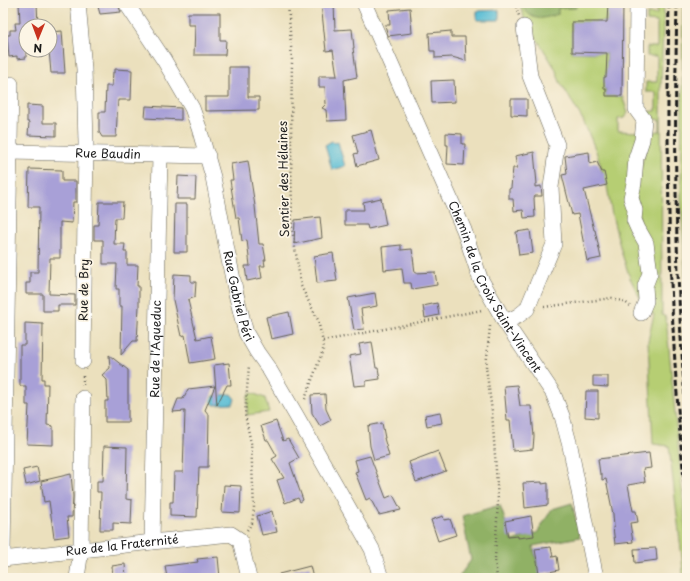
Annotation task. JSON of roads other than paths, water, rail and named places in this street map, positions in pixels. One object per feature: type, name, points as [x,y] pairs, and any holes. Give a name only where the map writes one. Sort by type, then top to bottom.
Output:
[{"type":"street","name":"Rue de Bry","points":[[78,3],[84,69],[86,154],[83,361]]},
{"type":"street","name":"Rue Gabriel Péri","points":[[126,3],[164,60],[192,108],[208,156],[246,333],[296,415],[372,549],[381,578]]},
{"type":"street","name":"Chemin de la Croix Saint-Vincent","points":[[364,3],[464,230],[480,278],[502,318],[553,393],[562,416],[570,446],[596,578]]},
{"type":"street","points":[[637,3],[636,109],[644,120],[642,140],[636,158],[631,198],[635,210],[634,220],[646,243],[650,273],[645,286],[646,301],[641,313]]},
{"type":"street","points":[[502,318],[518,316],[527,309],[554,244],[551,186],[557,145],[530,76],[524,27]]},
{"type":"street","points":[[3,550],[11,84]]},
{"type":"street","name":"Rue Baudin","points":[[9,152],[208,156]]},
{"type":"street","name":"Rue de l'Aqueduc","points":[[152,542],[160,155]]},
{"type":"street","points":[[77,578],[81,550],[83,398]]},
{"type":"street","name":"Rue de la Fraternité","points":[[3,559],[231,534],[240,540],[249,578]]},
{"type":"water","points":[[499,10],[499,20],[477,20],[477,11]]},
{"type":"water","points":[[332,141],[334,143],[338,142],[345,166],[332,170],[325,145]]},
{"type":"water","points":[[231,394],[235,399],[233,404],[214,405],[211,401],[213,396]]},
{"type":"railway","points":[[669,3],[668,130],[670,256],[676,382],[687,508]]},
{"type":"railway","points":[[677,3],[676,213],[680,318],[687,422]]}]
